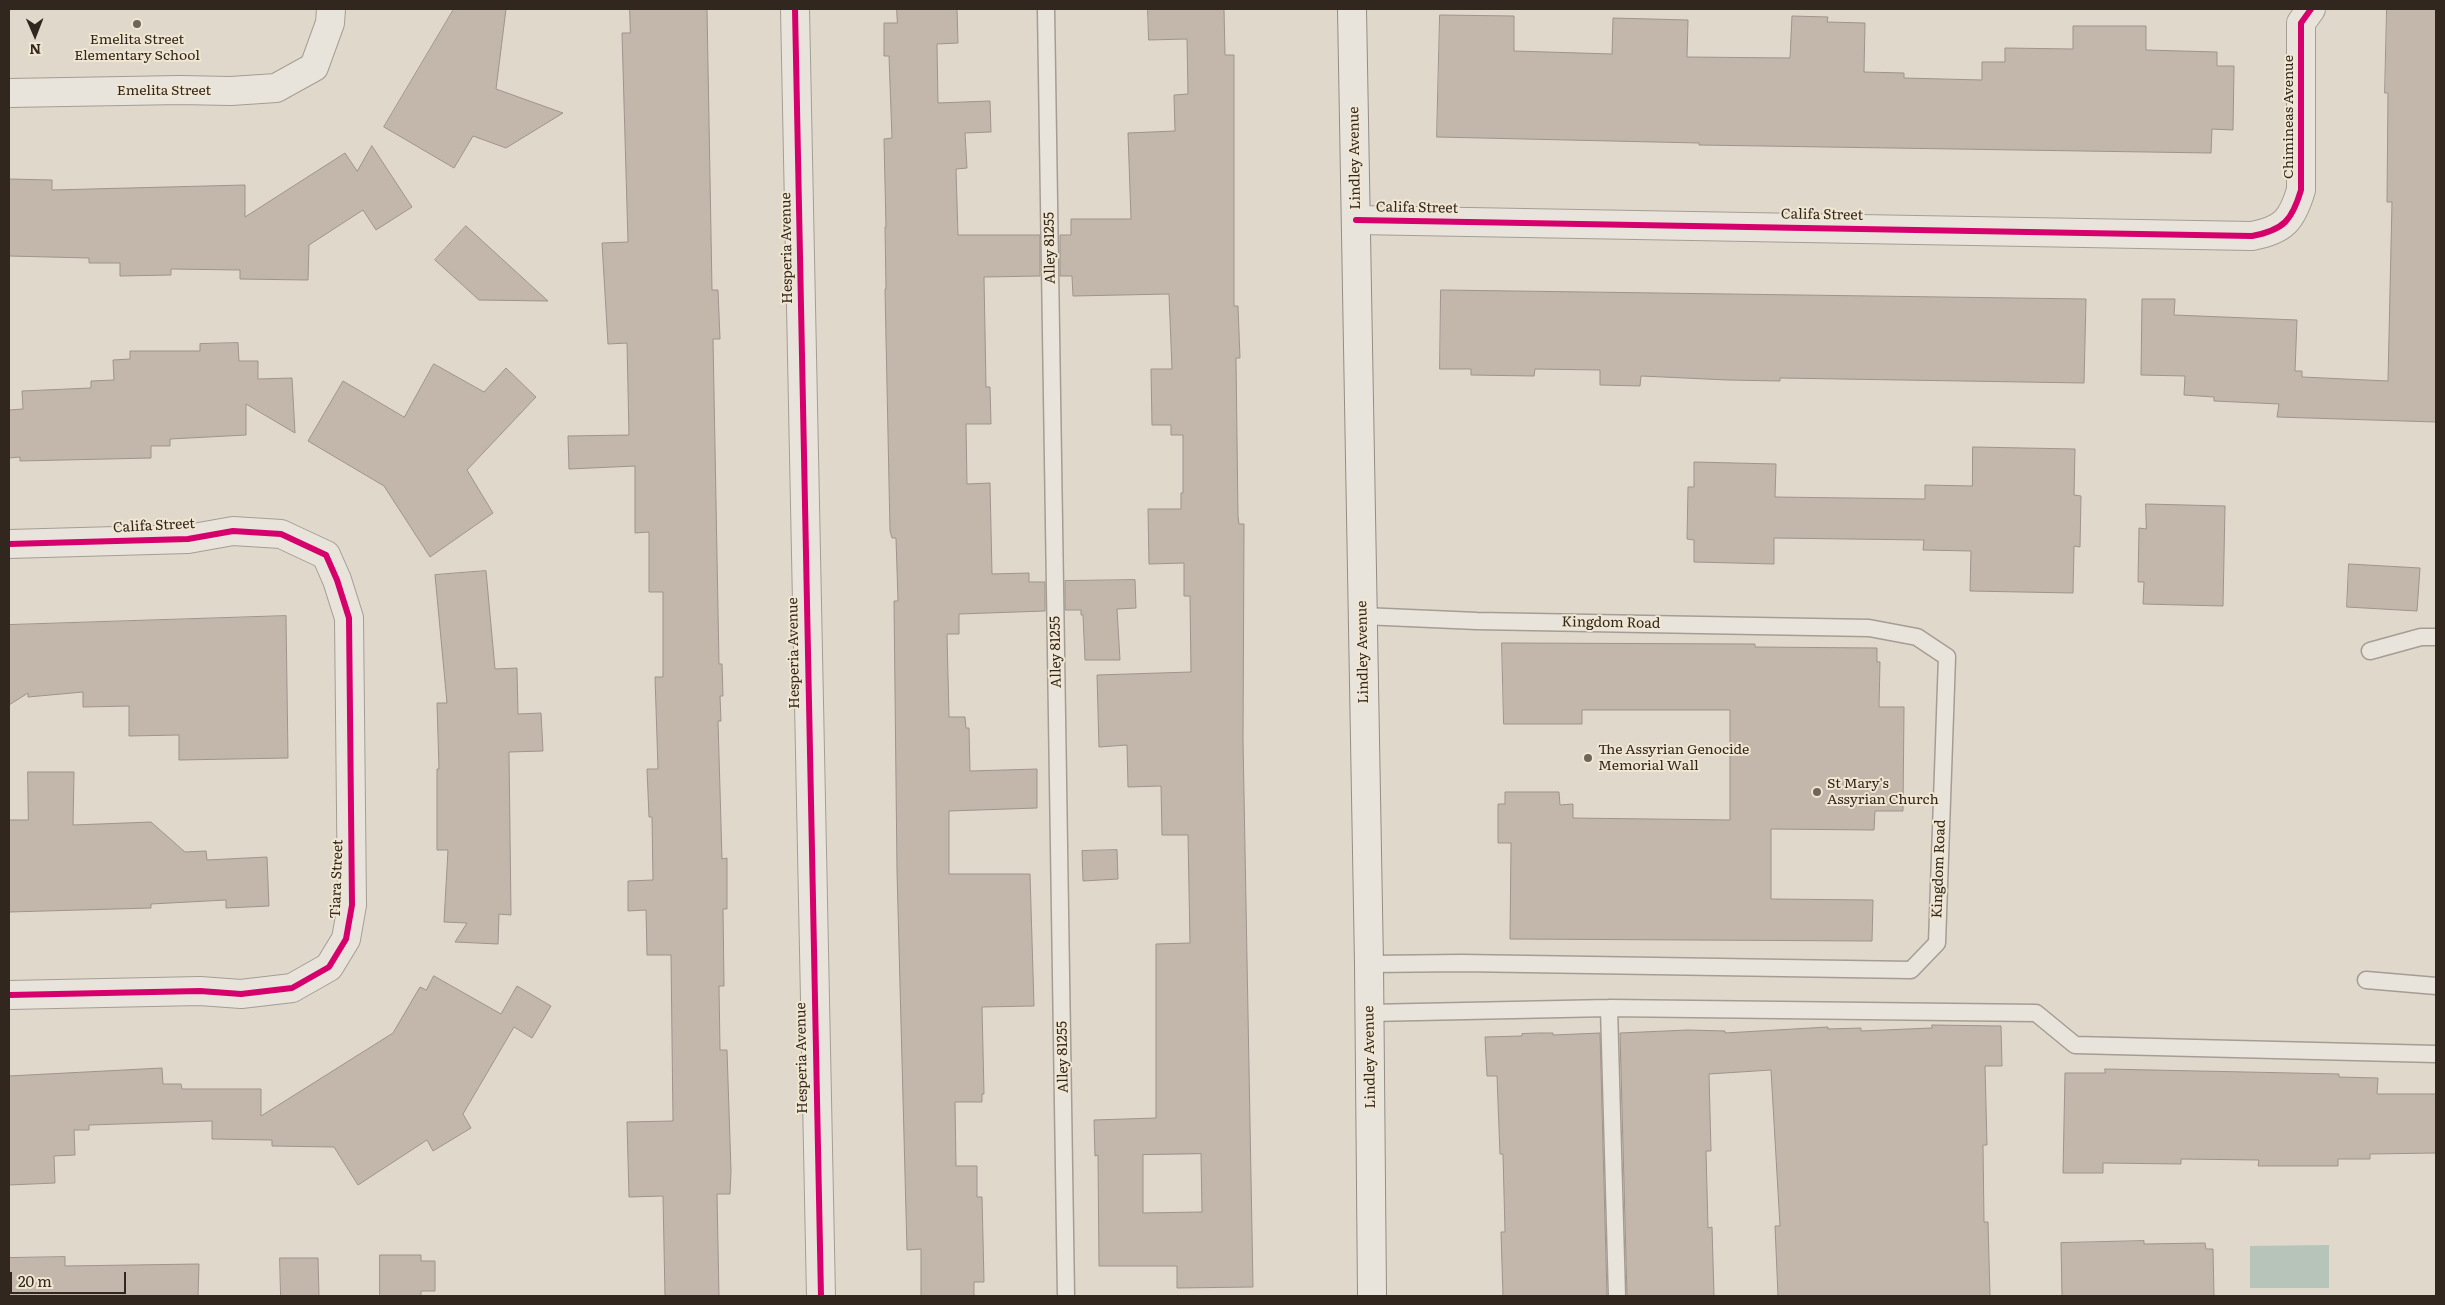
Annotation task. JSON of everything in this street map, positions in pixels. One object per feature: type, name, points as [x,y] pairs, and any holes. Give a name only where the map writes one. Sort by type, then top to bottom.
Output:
[{"type":"street","name":"Emelita Street","points":[[9,93],[180,90],[231,92],[276,88],[314,67],[330,23],[331,9]]},
{"type":"street","name":"Hesperia Avenue","points":[[795,9],[821,1296]]},
{"type":"street","name":"Lindley Avenue","points":[[1352,9],[1369,964],[1372,1296]]},
{"type":"street","name":"Chimineas Avenue","points":[[2285,224],[2296,208],[2301,190],[2301,23],[2311,9]]},
{"type":"street","name":"Califa Street","points":[[1356,220],[2252,236],[2268,233],[2285,224]]},
{"type":"street","name":"Califa Street","points":[[9,544],[188,539],[233,531],[281,534],[326,556]]},
{"type":"street","name":"Tiara Street","points":[[9,995],[200,991],[241,994],[292,988],[328,967],[346,939],[352,905],[349,618],[337,580],[326,556]]},
{"type":"lane","name":"Alley 81255","points":[[1046,9],[1066,1296]]},
{"type":"lane","name":"Kingdom Road","points":[[1363,616],[1477,621],[1870,628],[1917,637],[1947,657],[1937,943],[1911,970],[1462,962],[1369,964]]},
{"type":"lane","points":[[2370,651],[2421,637],[2436,637]]},
{"type":"lane","points":[[2366,980],[2436,986]]},
{"type":"lane","points":[[1609,1008],[1617,1296]]},
{"type":"lane","points":[[1369,1012],[1609,1008],[2036,1012],[2075,1045],[2436,1054]]},
{"type":"shaded area","points":[[2329,1245],[2329,1288],[2250,1288],[2250,1246]]},
{"type":"building","points":[[454,9],[506,9],[496,89],[563,113],[506,148],[473,136],[454,168],[384,127]]},
{"type":"building","points":[[630,9],[707,9],[712,290],[718,290],[720,339],[713,339],[719,664],[722,664],[723,696],[720,696],[721,721],[718,721],[722,859],[727,858],[727,909],[723,909],[724,986],[719,986],[720,1050],[727,1050],[731,1171],[730,1194],[717,1194],[719,1296],[665,1296],[663,1196],[629,1197],[627,1122],[673,1121],[671,955],[647,955],[646,910],[628,911],[628,881],[653,880],[652,817],[649,817],[647,769],[658,769],[655,677],[663,677],[663,592],[649,592],[649,532],[635,533],[635,466],[569,469],[568,436],[629,435],[627,343],[608,344],[602,243],[628,242],[622,33],[630,33]]},
{"type":"building","points":[[897,9],[957,9],[958,43],[937,44],[938,103],[990,101],[991,132],[965,133],[967,168],[956,169],[958,235],[1040,235],[1040,276],[984,277],[986,387],[990,387],[991,424],[966,424],[967,484],[990,483],[992,574],[1029,573],[1029,582],[1045,582],[1045,611],[959,614],[959,634],[947,634],[949,717],[965,717],[966,728],[969,728],[970,771],[1037,769],[1037,808],[949,811],[949,874],[1030,874],[1034,1006],[982,1007],[984,1094],[982,1094],[982,1102],[955,1102],[956,1166],[977,1166],[977,1197],[982,1197],[984,1282],[974,1282],[974,1296],[921,1296],[921,1249],[907,1250],[897,871],[894,601],[898,601],[896,538],[892,538],[890,531],[885,289],[884,139],[892,138],[889,56],[884,56],[884,23],[897,23]]},
{"type":"building","points":[[1148,9],[1224,9],[1225,55],[1234,55],[1234,306],[1238,306],[1240,358],[1236,358],[1238,516],[1239,524],[1244,524],[1243,740],[1253,1287],[1177,1288],[1177,1266],[1099,1266],[1098,1155],[1095,1156],[1094,1120],[1156,1118],[1156,944],[1190,943],[1188,835],[1162,835],[1161,786],[1128,787],[1127,745],[1099,747],[1097,675],[1191,672],[1190,596],[1184,596],[1184,563],[1149,564],[1148,509],[1181,509],[1181,493],[1183,493],[1183,435],[1171,435],[1171,425],[1152,425],[1151,369],[1172,369],[1169,294],[1073,296],[1072,276],[1060,276],[1060,235],[1071,235],[1071,219],[1131,219],[1128,133],[1175,131],[1174,95],[1188,94],[1187,39],[1149,40]],"holes":[[[1201,1154],[1202,1212],[1143,1213],[1143,1155]]]},
{"type":"building","points":[[2387,9],[2436,9],[2436,422],[2277,417],[2279,404],[2214,401],[2214,397],[2184,395],[2185,376],[2141,375],[2142,299],[2175,299],[2174,315],[2297,320],[2295,371],[2302,371],[2302,377],[2388,381],[2392,202],[2387,202],[2388,93],[2385,93]]},
{"type":"building","points":[[1440,15],[1514,16],[1514,51],[1612,54],[1613,18],[1688,20],[1687,57],[1790,58],[1792,16],[1828,17],[1827,22],[1865,23],[1864,72],[1904,73],[1904,78],[1982,80],[1982,62],[2005,62],[2005,48],[2073,49],[2073,26],[2146,26],[2146,50],[2217,52],[2217,66],[2234,66],[2233,130],[2212,129],[2211,153],[1699,145],[1699,143],[1437,137]]},
{"type":"building","points":[[372,146],[412,207],[376,230],[363,210],[309,245],[308,280],[240,279],[240,270],[171,269],[171,275],[120,276],[120,263],[89,263],[89,258],[9,256],[9,179],[52,180],[52,190],[245,185],[245,217],[345,153],[357,171]]},
{"type":"building","points":[[466,226],[548,301],[479,300],[435,260]]},
{"type":"building","points":[[1441,290],[2086,299],[2084,383],[1780,378],[1780,381],[1641,376],[1640,386],[1600,385],[1600,370],[1535,369],[1534,376],[1471,375],[1471,369],[1440,369]]},
{"type":"building","points":[[238,343],[239,361],[258,361],[258,379],[292,378],[295,433],[246,404],[246,435],[170,439],[170,446],[151,446],[151,458],[20,461],[20,457],[9,458],[9,410],[23,409],[22,391],[91,388],[91,381],[114,380],[113,360],[130,359],[130,351],[200,351],[200,344]]},
{"type":"building","points":[[434,364],[484,392],[506,368],[536,397],[467,470],[493,513],[430,557],[384,486],[308,441],[343,381],[404,417]]},
{"type":"building","points":[[1973,447],[2075,449],[2074,495],[2081,496],[2080,547],[2074,546],[2073,593],[1970,591],[1971,551],[1923,550],[1924,540],[1774,538],[1774,564],[1694,562],[1694,540],[1687,539],[1688,487],[1694,487],[1694,462],[1776,464],[1775,497],[1925,499],[1925,485],[1972,486]]},
{"type":"building","points":[[2146,504],[2225,506],[2223,606],[2143,604],[2144,582],[2138,582],[2139,528],[2146,529]]},
{"type":"building","points":[[2349,564],[2420,568],[2417,611],[2347,607]]},
{"type":"building","points":[[486,571],[495,669],[517,668],[518,714],[541,713],[543,751],[509,752],[511,915],[499,914],[498,944],[455,942],[467,923],[444,922],[448,850],[437,850],[437,769],[439,769],[437,703],[447,703],[435,575]]},
{"type":"building","points":[[1135,580],[1136,608],[1117,609],[1120,660],[1085,660],[1083,615],[1081,615],[1081,610],[1065,610],[1065,581]]},
{"type":"building","points":[[286,616],[288,758],[179,760],[179,735],[129,736],[129,706],[83,707],[83,692],[28,697],[28,693],[9,705],[9,625]]},
{"type":"building","name":"St Mary's Assyrian Church","points":[[1502,643],[1755,644],[1755,647],[1877,648],[1877,662],[1880,662],[1879,707],[1904,707],[1903,811],[1875,811],[1874,830],[1771,829],[1771,899],[1873,900],[1872,941],[1510,939],[1511,843],[1498,843],[1498,804],[1505,804],[1505,792],[1559,792],[1560,805],[1573,804],[1573,818],[1730,820],[1730,710],[1582,710],[1582,724],[1504,724]]},
{"type":"building","points":[[28,772],[74,772],[73,825],[151,822],[185,852],[206,851],[207,860],[267,857],[269,906],[226,908],[226,900],[151,904],[151,908],[9,912],[9,820],[28,820]]},
{"type":"building","points":[[1117,850],[1118,879],[1083,881],[1082,851]]},
{"type":"building","points":[[434,976],[501,1014],[517,986],[551,1006],[532,1038],[514,1027],[463,1114],[471,1128],[433,1151],[427,1140],[358,1185],[334,1147],[272,1146],[272,1140],[212,1139],[212,1121],[89,1125],[89,1130],[74,1130],[75,1155],[54,1156],[55,1183],[9,1185],[9,1076],[162,1068],[163,1084],[181,1084],[182,1089],[261,1089],[261,1116],[393,1033],[420,987],[426,990]]},
{"type":"building","points":[[1932,1025],[2001,1026],[2002,1066],[1985,1066],[1987,1145],[1983,1145],[1984,1222],[1988,1222],[1990,1296],[1778,1296],[1775,1226],[1780,1226],[1771,1070],[1709,1074],[1711,1151],[1706,1151],[1708,1228],[1712,1227],[1714,1296],[1627,1296],[1620,1033],[1688,1030],[1725,1031],[1725,1033],[1828,1027],[1828,1029],[1861,1028],[1861,1031],[1932,1028]]},
{"type":"building","points":[[1553,1033],[1553,1035],[1600,1033],[1607,1296],[1503,1296],[1501,1232],[1505,1232],[1503,1154],[1500,1154],[1497,1076],[1487,1076],[1485,1037],[1522,1036],[1522,1034]]},
{"type":"building","points":[[2105,1069],[2339,1074],[2339,1077],[2378,1078],[2377,1094],[2436,1094],[2436,1153],[2370,1154],[2370,1159],[2338,1159],[2338,1166],[2258,1166],[2259,1160],[2181,1159],[2181,1164],[2103,1163],[2103,1173],[2063,1173],[2065,1073],[2105,1073]]},
{"type":"building","points":[[2144,1241],[2144,1244],[2205,1243],[2206,1249],[2213,1249],[2214,1296],[2062,1296],[2061,1243]]},
{"type":"building","points":[[380,1255],[421,1255],[421,1261],[435,1261],[435,1291],[421,1291],[421,1296],[380,1296]]},
{"type":"building","points":[[65,1257],[65,1266],[199,1264],[198,1296],[9,1296],[9,1258]]},
{"type":"building","points":[[280,1258],[318,1258],[319,1296],[281,1296]]},
{"type":"cycle path","points":[[795,9],[821,1296]]},
{"type":"cycle path","points":[[1356,220],[2252,236],[2263,234],[2279,227],[2285,222],[2294,209],[2301,190],[2301,23],[2311,9]]},
{"type":"cycle path","points":[[9,544],[188,539],[233,531],[281,534],[326,555],[337,580],[349,618],[352,905],[346,939],[329,967],[292,988],[241,994],[200,991],[9,995]]},
{"type":"place","name":"Emelita Street Elementary School","points":[[137,24]]},
{"type":"place","name":"The Assyrian Genocide Memorial Wall","points":[[1588,758]]},
{"type":"place","name":"St Mary's Assyrian Church","points":[[1817,792]]}]
